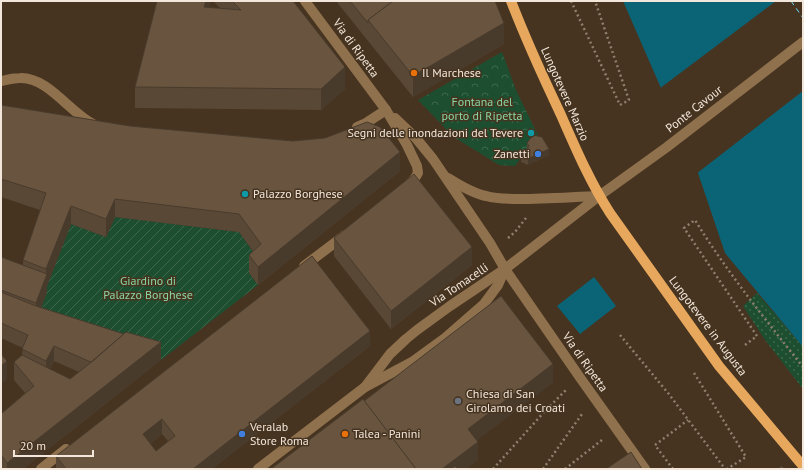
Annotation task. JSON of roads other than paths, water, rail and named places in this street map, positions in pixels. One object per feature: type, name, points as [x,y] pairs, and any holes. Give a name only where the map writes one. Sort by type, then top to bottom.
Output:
[{"type":"main road","name":"Lungotevere Marzio","points":[[511,1],[530,49],[581,161],[599,196]]},
{"type":"main road","name":"Lungotevere in Augusta","points":[[599,196],[720,366],[803,466]]},
{"type":"street","name":"Via di Ripetta","points":[[306,1],[386,110],[415,136],[433,159],[490,243],[505,269],[645,469]]},
{"type":"street","name":"Ponte Cavour","points":[[505,269],[803,42]]},
{"type":"street","points":[[1,81],[20,78],[35,81],[46,87],[85,120],[104,128]]},
{"type":"street","points":[[345,132],[366,123],[386,110],[407,145],[417,166],[418,173],[415,178],[398,194]]},
{"type":"street","points":[[443,175],[477,194],[486,196],[531,199],[599,196]]},
{"type":"street","points":[[297,271],[354,228]]},
{"type":"street","name":"Via Tomacelli","points":[[366,387],[390,354],[406,339],[450,306],[505,269]]},
{"type":"street","name":"Via Tomacelli","points":[[258,469],[366,387],[412,362],[473,315],[492,294],[505,269]]},
{"type":"street","points":[[41,469],[72,445]]},
{"type":"water","points":[[623,1],[803,1],[803,347],[725,253],[698,173]]},
{"type":"water","points":[[594,277],[616,306],[580,334],[557,306]]},
{"type":"place","name":"Il Marchese","points":[[414,73]]},
{"type":"place","name":"Segni delle inondazioni del Tevere","points":[[531,133]]},
{"type":"place","name":"Zanetti","points":[[538,154]]},
{"type":"place","name":"Palazzo Borghese","points":[[245,194]]},
{"type":"place","name":"Chiesa di San Girolamo dei Croati","points":[[458,401]]},
{"type":"place","name":"Veralab Store Roma","points":[[242,434]]},
{"type":"place","name":"Talea - Panini","points":[[345,434]]},
{"type":"park label","name":"Fontana del porto di Ripetta","points":[[482,109]]},
{"type":"park label","name":"Giardino di Palazzo Borghese","points":[[148,288]]}]
